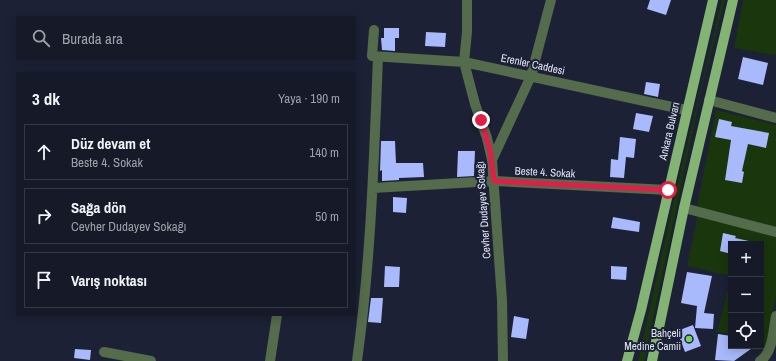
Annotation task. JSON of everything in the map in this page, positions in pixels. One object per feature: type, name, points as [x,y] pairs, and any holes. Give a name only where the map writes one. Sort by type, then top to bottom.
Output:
[{"type":"main road","name":"Ankara Bulvarı","points":[[627,361],[713,0]]},
{"type":"main road","points":[[652,361],[684,208],[733,0]]},
{"type":"street","name":"Cevher Dudayev Sokağı","points":[[467,0],[467,32],[464,62],[473,98],[487,138],[492,160],[502,300],[503,361]]},
{"type":"street","points":[[492,160],[531,76],[551,0]]},
{"type":"street","points":[[357,361],[362,325],[373,188],[374,30]]},
{"type":"street","name":"Erenler Caddesi","points":[[375,57],[464,62],[686,110]]},
{"type":"street","points":[[709,100],[776,118]]},
{"type":"street","name":"Beste 4. Sokak","points":[[373,188],[494,181],[668,190]]},
{"type":"street","points":[[684,208],[776,232]]},
{"type":"street","points":[[270,361],[277,316]]},
{"type":"street","points":[[768,357],[776,316]]},
{"type":"street","points":[[104,352],[152,361]]},
{"type":"green space","points":[[722,0],[725,0],[702,87],[644,361],[638,361],[676,191]]},
{"type":"green space","points":[[743,0],[776,0],[776,55],[734,48]]},
{"type":"green space","points":[[716,110],[776,125],[776,227],[697,206]]},
{"type":"green space","points":[[698,214],[776,236],[776,296],[766,349],[752,350],[764,349],[764,241],[728,241],[728,275],[687,266]]},
{"type":"green space","points":[[728,290],[728,334],[717,332]]},
{"type":"building","points":[[650,0],[671,0],[666,15],[647,9]]},
{"type":"building","points":[[384,28],[399,28],[399,38],[395,38],[395,51],[382,50],[381,38],[384,38]]},
{"type":"building","points":[[426,32],[446,33],[445,47],[425,46]]},
{"type":"building","points":[[743,57],[768,63],[763,85],[738,79]]},
{"type":"building","points":[[646,82],[660,84],[658,97],[644,94]]},
{"type":"building","points":[[636,113],[653,116],[649,132],[633,129]]},
{"type":"building","points":[[719,119],[732,122],[731,126],[769,133],[766,148],[748,144],[742,171],[744,172],[742,183],[725,180],[731,140],[715,137]]},
{"type":"building","points":[[620,137],[636,139],[634,158],[626,157],[624,178],[610,177],[611,159],[618,160]]},
{"type":"building","points":[[381,141],[395,141],[396,163],[423,163],[424,177],[399,178],[399,180],[382,181],[382,170],[380,171]]},
{"type":"building","points":[[458,151],[475,151],[474,176],[457,177]]},
{"type":"building","points":[[393,197],[407,198],[406,213],[393,212]]},
{"type":"building","points":[[613,217],[640,222],[639,232],[611,228]]},
{"type":"building","points":[[723,233],[736,236],[735,238],[749,241],[728,241],[728,253],[720,251]]},
{"type":"building","points":[[385,266],[400,267],[399,287],[384,287]]},
{"type":"building","points":[[611,266],[627,267],[626,280],[611,279]]},
{"type":"building","points":[[687,272],[712,276],[704,313],[714,314],[713,329],[695,328],[697,306],[681,303]]},
{"type":"building","points":[[371,298],[383,298],[381,323],[368,322]]},
{"type":"building","points":[[514,316],[529,319],[526,339],[511,337]]},
{"type":"building","name":"Bahçeli Medine Camii","points":[[693,325],[701,346],[685,352],[677,331]]},
{"type":"building","points":[[718,334],[728,336],[728,349],[751,349],[734,361],[715,360]]},
{"type":"building","points":[[75,349],[91,350],[90,360],[74,358]]},
{"type":"place","name":"Bahçeli Medine Camii","points":[[689,339]]},
{"type":"route","points":[[481,120],[490,150],[494,181],[668,190]]}]
